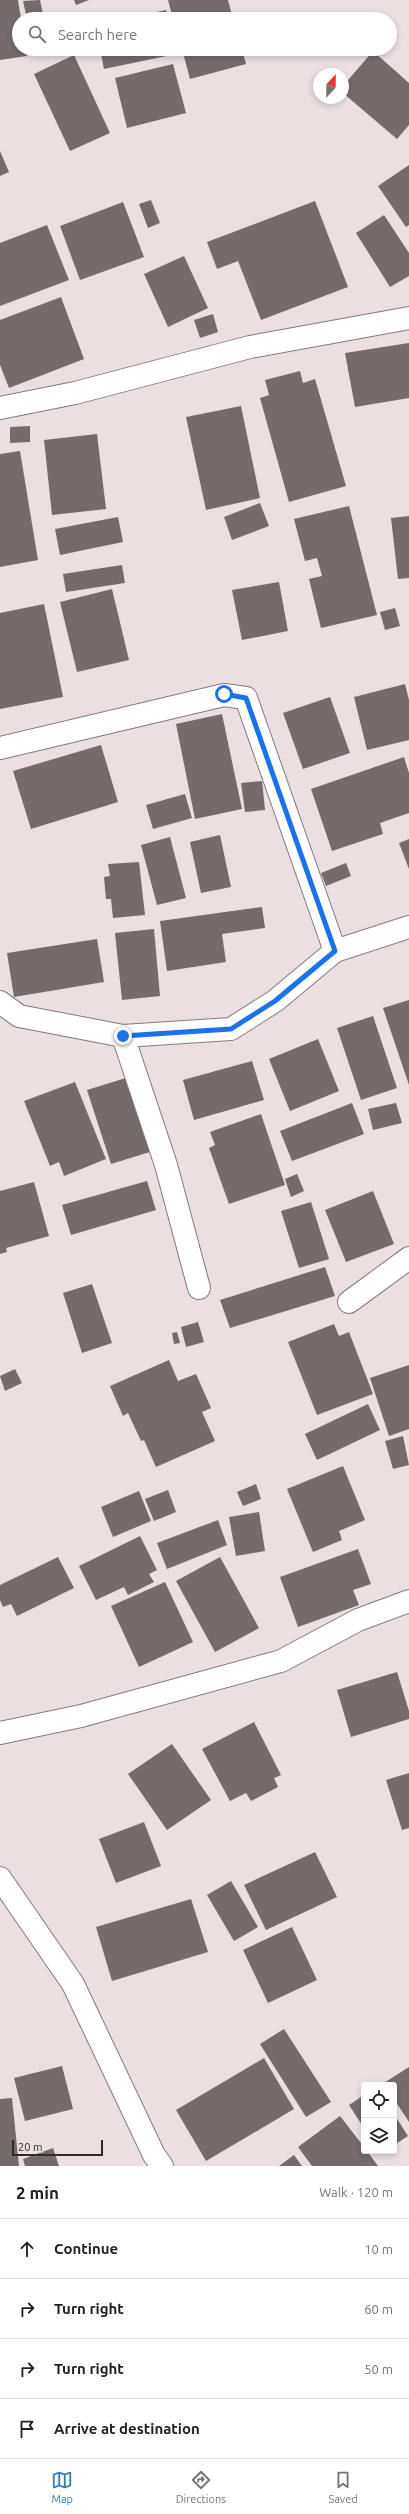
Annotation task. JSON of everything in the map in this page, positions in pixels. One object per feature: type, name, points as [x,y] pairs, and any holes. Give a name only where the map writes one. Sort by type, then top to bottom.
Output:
[{"type":"street","points":[[0,408],[75,393],[250,347],[409,318]]},
{"type":"street","points":[[0,748],[224,694],[246,698],[335,951]]},
{"type":"street","points":[[0,1002],[18,1016],[123,1036],[231,1029],[275,1001],[335,951],[409,927]]},
{"type":"street","points":[[123,1036],[166,1165],[199,1288]]},
{"type":"street","points":[[349,1302],[409,1258]]},
{"type":"street","points":[[0,1733],[82,1716],[281,1661],[358,1620],[409,1601]]},
{"type":"street","points":[[0,1878],[73,1984],[154,2155],[162,2166]]},
{"type":"building","points":[[0,0],[18,0],[20,12],[12,12],[12,56],[27,56],[0,60]]},
{"type":"building","points":[[40,0],[43,12],[25,12],[23,1]]},
{"type":"building","points":[[74,0],[89,0],[76,5]]},
{"type":"building","points":[[168,0],[228,0],[231,12],[171,12]]},
{"type":"building","points":[[166,10],[167,12],[156,12]]},
{"type":"building","points":[[74,56],[110,133],[70,151],[34,74]]},
{"type":"building","points":[[101,56],[166,56],[104,69]]},
{"type":"building","points":[[184,56],[244,56],[246,64],[190,79]]},
{"type":"building","points":[[369,56],[379,56],[409,83],[409,125],[397,139],[349,98],[349,79]]},
{"type":"building","points":[[173,64],[186,113],[127,128],[115,78]]},
{"type":"building","points":[[0,151],[9,172],[0,176]]},
{"type":"building","points":[[409,165],[409,225],[406,227],[378,186]]},
{"type":"building","points":[[151,200],[160,223],[148,228],[139,204]]},
{"type":"building","points":[[315,201],[348,287],[261,320],[238,261],[217,269],[207,242]]},
{"type":"building","points":[[123,202],[144,257],[80,280],[60,226]]},
{"type":"building","points":[[384,215],[409,253],[409,276],[390,287],[356,233]]},
{"type":"building","points":[[47,225],[69,280],[0,306],[0,243]]},
{"type":"building","points":[[184,256],[208,308],[168,327],[144,274]]},
{"type":"building","points":[[61,297],[84,359],[9,388],[0,365],[0,320]]},
{"type":"building","points":[[213,314],[218,332],[200,338],[194,320]]},
{"type":"building","points":[[409,343],[409,398],[355,407],[345,353]]},
{"type":"building","points":[[300,371],[303,383],[315,379],[346,486],[289,502],[260,398],[269,395],[265,380]]},
{"type":"building","points":[[241,406],[260,498],[206,510],[186,417]]},
{"type":"building","points":[[30,426],[30,442],[10,443],[10,427]]},
{"type":"building","points":[[97,434],[106,509],[52,515],[44,440]]},
{"type":"building","points":[[20,451],[38,560],[0,567],[0,454]]},
{"type":"building","points":[[260,503],[269,526],[232,540],[224,517]]},
{"type":"building","points":[[349,506],[377,615],[321,628],[309,579],[322,576],[317,558],[305,561],[294,519]]},
{"type":"building","points":[[409,516],[409,578],[398,579],[391,518]]},
{"type":"building","points":[[118,517],[123,542],[60,555],[55,529]]},
{"type":"building","points":[[122,565],[125,583],[66,592],[63,574]]},
{"type":"building","points":[[279,582],[288,631],[242,640],[232,590]]},
{"type":"building","points":[[112,589],[129,660],[77,672],[60,602]]},
{"type":"building","points":[[44,604],[63,697],[0,709],[0,613]]},
{"type":"building","points":[[395,608],[400,626],[385,630],[380,612]]},
{"type":"building","points":[[405,684],[409,700],[409,740],[367,750],[354,697]]},
{"type":"building","points":[[330,697],[350,753],[303,769],[283,713]]},
{"type":"building","points":[[222,714],[242,809],[195,819],[176,724]]},
{"type":"building","points":[[101,745],[118,802],[31,829],[13,771]]},
{"type":"building","points":[[404,757],[409,773],[409,813],[380,823],[383,834],[332,851],[311,789]]},
{"type":"building","points":[[262,781],[265,810],[245,812],[241,783]]},
{"type":"building","points":[[185,794],[192,818],[153,829],[146,805]]},
{"type":"building","points":[[220,835],[231,887],[201,893],[190,842]]},
{"type":"building","points":[[170,837],[186,898],[157,905],[141,845]]},
{"type":"building","points":[[409,839],[409,869],[399,843]]},
{"type":"building","points":[[139,862],[145,915],[113,918],[111,899],[106,899],[104,877],[110,876],[108,864]]},
{"type":"building","points":[[346,863],[351,876],[326,886],[321,873]]},
{"type":"building","points":[[262,907],[265,928],[222,934],[226,962],[167,971],[160,921]]},
{"type":"building","points":[[154,929],[160,996],[122,1000],[115,933]]},
{"type":"building","points":[[97,939],[104,982],[14,997],[7,953]]},
{"type":"building","points":[[409,1000],[409,1085],[383,1008]]},
{"type":"building","points":[[373,1016],[397,1088],[361,1100],[337,1028]]},
{"type":"building","points":[[318,1039],[339,1091],[290,1111],[269,1059]]},
{"type":"building","points":[[252,1061],[264,1100],[194,1120],[183,1080]]},
{"type":"building","points":[[129,1077],[153,1151],[111,1164],[87,1090]]},
{"type":"building","points":[[75,1082],[106,1159],[64,1176],[59,1162],[50,1166],[24,1101]]},
{"type":"building","points":[[352,1103],[364,1134],[292,1161],[280,1131]]},
{"type":"building","points":[[396,1103],[402,1123],[373,1130],[368,1109]]},
{"type":"building","points":[[261,1114],[285,1185],[229,1204],[209,1148],[215,1145],[210,1132]]},
{"type":"building","points":[[297,1174],[304,1191],[291,1197],[285,1179]]},
{"type":"building","points":[[147,1181],[156,1210],[71,1235],[62,1205]]},
{"type":"building","points":[[34,1182],[49,1236],[6,1248],[7,1252],[0,1254],[0,1191]]},
{"type":"building","points":[[373,1191],[394,1244],[346,1262],[325,1210]]},
{"type":"building","points":[[311,1202],[329,1259],[299,1268],[281,1211]]},
{"type":"building","points":[[325,1267],[335,1296],[230,1328],[220,1300]]},
{"type":"building","points":[[92,1284],[112,1343],[82,1353],[63,1293]]},
{"type":"building","points":[[198,1322],[204,1342],[186,1347],[181,1327]]},
{"type":"building","points":[[334,1324],[339,1336],[349,1332],[373,1394],[317,1415],[288,1342]]},
{"type":"building","points":[[177,1332],[180,1343],[174,1344],[172,1333]]},
{"type":"building","points":[[169,1360],[178,1381],[196,1374],[211,1408],[202,1412],[215,1441],[156,1467],[144,1440],[141,1441],[128,1413],[123,1416],[110,1386]]},
{"type":"building","points":[[409,1365],[409,1429],[389,1436],[370,1378]]},
{"type":"building","points":[[15,1369],[22,1383],[5,1391],[0,1376]]},
{"type":"building","points":[[368,1404],[380,1430],[317,1460],[305,1434]]},
{"type":"building","points":[[403,1436],[409,1465],[393,1469],[385,1441]]},
{"type":"building","points":[[343,1466],[365,1520],[339,1531],[342,1540],[313,1552],[287,1489]]},
{"type":"building","points":[[256,1484],[261,1499],[243,1506],[237,1492]]},
{"type":"building","points":[[168,1490],[176,1512],[154,1521],[145,1499]]},
{"type":"building","points":[[139,1491],[151,1521],[113,1537],[101,1507]]},
{"type":"building","points":[[259,1512],[265,1551],[236,1556],[229,1517]]},
{"type":"building","points":[[218,1520],[227,1545],[167,1569],[157,1543]]},
{"type":"building","points":[[140,1536],[157,1570],[149,1574],[154,1582],[128,1595],[124,1587],[96,1600],[79,1566]]},
{"type":"building","points":[[358,1549],[371,1584],[353,1590],[359,1605],[298,1627],[280,1577]]},
{"type":"building","points":[[58,1557],[74,1588],[17,1616],[11,1604],[3,1607],[0,1600],[0,1585]]},
{"type":"building","points":[[220,1557],[259,1628],[215,1652],[176,1581]]},
{"type":"building","points":[[165,1582],[193,1642],[139,1667],[111,1606]]},
{"type":"building","points":[[397,1672],[409,1711],[409,1719],[351,1737],[337,1690]]},
{"type":"building","points":[[254,1722],[281,1775],[274,1778],[278,1787],[251,1801],[246,1793],[230,1801],[202,1749]]},
{"type":"building","points":[[172,1744],[211,1800],[167,1830],[128,1774]]},
{"type":"building","points":[[409,1773],[409,1828],[402,1830],[386,1780]]},
{"type":"building","points":[[144,1822],[161,1866],[116,1883],[99,1839]]},
{"type":"building","points":[[315,1852],[337,1897],[266,1930],[244,1885]]},
{"type":"building","points":[[231,1881],[258,1927],[234,1941],[207,1895]]},
{"type":"building","points":[[191,1899],[208,1952],[112,1981],[96,1927]]},
{"type":"building","points":[[292,1927],[317,1980],[268,2003],[243,1950]]},
{"type":"building","points":[[284,2029],[331,2102],[306,2117],[260,2044]]},
{"type":"building","points":[[264,2058],[294,2109],[206,2161],[176,2110]]},
{"type":"building","points":[[62,2066],[73,2109],[25,2121],[14,2078]]},
{"type":"building","points":[[409,2067],[409,2122],[397,2104],[397,2082],[386,2082]]},
{"type":"building","points":[[361,2097],[361,2123],[349,2105]]},
{"type":"building","points":[[12,2098],[19,2166],[0,2166],[0,2099]]},
{"type":"building","points":[[340,2116],[361,2143],[361,2154],[369,2154],[378,2166],[312,2166],[298,2147]]},
{"type":"building","points":[[397,2119],[408,2136],[397,2143]]},
{"type":"building","points":[[53,2148],[59,2166],[25,2166],[23,2159]]},
{"type":"building","points":[[294,2155],[302,2166],[279,2166]]},
{"type":"route","points":[[123,1036],[231,1029],[275,1001],[335,951],[246,698],[224,694]]}]
